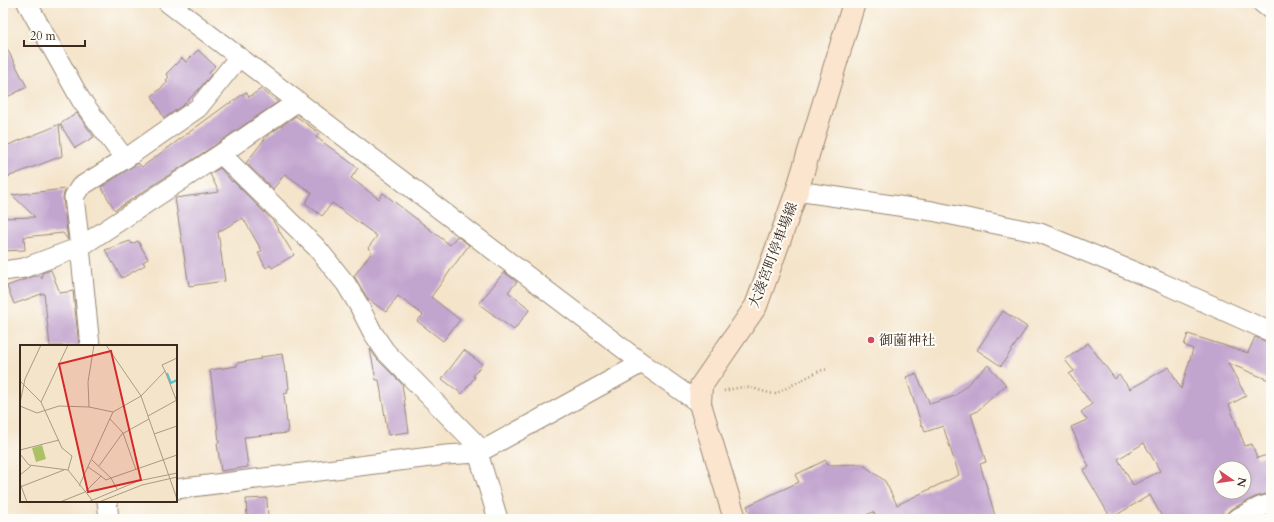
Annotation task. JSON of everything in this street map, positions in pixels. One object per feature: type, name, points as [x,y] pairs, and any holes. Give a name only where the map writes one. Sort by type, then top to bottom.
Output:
[{"type":"main road","name":"大湊宮町停車場線","points":[[735,519],[700,402],[701,386],[756,306],[797,191],[854,3]]},
{"type":"street","points":[[27,3],[81,100],[125,159]]},
{"type":"street","points":[[168,3],[642,363],[700,402]]},
{"type":"street","points":[[1262,3],[1271,10]]},
{"type":"street","points":[[90,345],[74,197],[80,187],[125,159],[198,108],[239,57]]},
{"type":"street","points":[[3,271],[24,268],[80,247],[298,101]]},
{"type":"street","points":[[221,154],[316,248],[346,284],[373,333],[385,351],[477,445],[478,453],[498,519]]},
{"type":"street","points":[[797,191],[932,211],[1040,233],[1162,283],[1271,332]]},
{"type":"street","points":[[177,489],[446,455],[478,453],[642,363]]},
{"type":"street","points":[[107,502],[109,519]]},
{"type":"street","points":[[1236,519],[1260,507],[1271,504]]},
{"type":"path","points":[[700,402],[730,389],[748,387],[775,394],[819,371],[828,368]]},
{"type":"building","points":[[3,41],[27,87],[3,99]]},
{"type":"building","points":[[198,50],[215,66],[209,73],[211,75],[182,106],[164,118],[152,96],[168,82],[166,80],[169,77],[166,74],[182,58],[186,62]]},
{"type":"building","points":[[261,89],[278,102],[115,210],[101,187],[138,163],[142,167],[246,92],[249,97]]},
{"type":"building","points":[[77,113],[94,137],[75,148],[60,124]]},
{"type":"building","points":[[296,116],[319,133],[316,137],[358,168],[351,178],[379,199],[383,193],[450,245],[457,236],[469,245],[431,297],[460,320],[443,341],[417,321],[423,315],[398,296],[386,312],[368,299],[354,276],[372,252],[368,248],[377,236],[332,203],[322,216],[305,203],[312,193],[285,174],[273,189],[246,163],[267,136]]},
{"type":"building","points":[[59,124],[62,156],[5,178],[3,167],[3,147]]},
{"type":"building","points":[[220,168],[232,182],[233,181],[273,221],[294,255],[272,268],[270,265],[266,268],[258,253],[262,251],[243,218],[218,232],[225,281],[189,286],[175,198],[219,192],[210,174]]},
{"type":"building","points":[[65,189],[63,198],[68,240],[63,233],[24,237],[25,250],[3,251],[3,218],[35,217],[12,195]]},
{"type":"building","points":[[130,241],[132,244],[138,241],[148,259],[143,262],[145,265],[122,278],[105,250]]},
{"type":"building","points":[[51,270],[60,293],[73,291],[79,345],[50,345],[44,293],[14,304],[7,286],[34,276],[41,276],[42,279],[42,273]]},
{"type":"building","points":[[504,272],[517,282],[508,292],[530,309],[514,330],[479,304]]},
{"type":"building","points":[[1003,311],[1027,327],[1001,366],[977,350]]},
{"type":"building","points":[[1188,334],[1248,353],[1255,337],[1271,343],[1271,381],[1228,363],[1246,396],[1229,405],[1245,446],[1252,444],[1257,458],[1271,454],[1271,493],[1252,498],[1252,460],[1212,460],[1212,500],[1249,500],[1231,509],[1227,513],[1225,519],[1163,519],[1150,495],[1113,517],[1111,514],[1109,515],[1083,470],[1089,467],[1071,427],[1087,420],[1081,412],[1092,404],[1069,374],[1074,371],[1065,360],[1088,343],[1115,379],[1119,375],[1130,389],[1169,367],[1181,389],[1193,349],[1184,345]],"holes":[[[1144,443],[1160,471],[1133,485],[1118,459]]]},
{"type":"building","points":[[370,349],[377,359],[402,384],[409,432],[388,435],[379,380],[376,380]]},
{"type":"building","points":[[464,350],[482,364],[473,376],[475,377],[462,394],[442,379]]},
{"type":"building","points":[[282,354],[285,372],[287,372],[289,389],[287,389],[288,393],[284,394],[288,433],[244,437],[248,467],[221,471],[217,443],[219,443],[217,422],[210,370],[237,366],[237,363]]},
{"type":"building","points":[[988,365],[1006,385],[976,412],[971,414],[986,462],[980,464],[996,519],[867,519],[875,515],[873,512],[857,519],[753,519],[747,506],[799,482],[795,475],[826,460],[828,465],[862,464],[885,481],[897,505],[959,475],[943,426],[925,432],[906,377],[916,374],[930,404],[955,396]]},
{"type":"building","points":[[267,498],[268,519],[247,519],[246,499]]},
{"type":"place","name":"御薗神社","points":[[871,340]]}]
